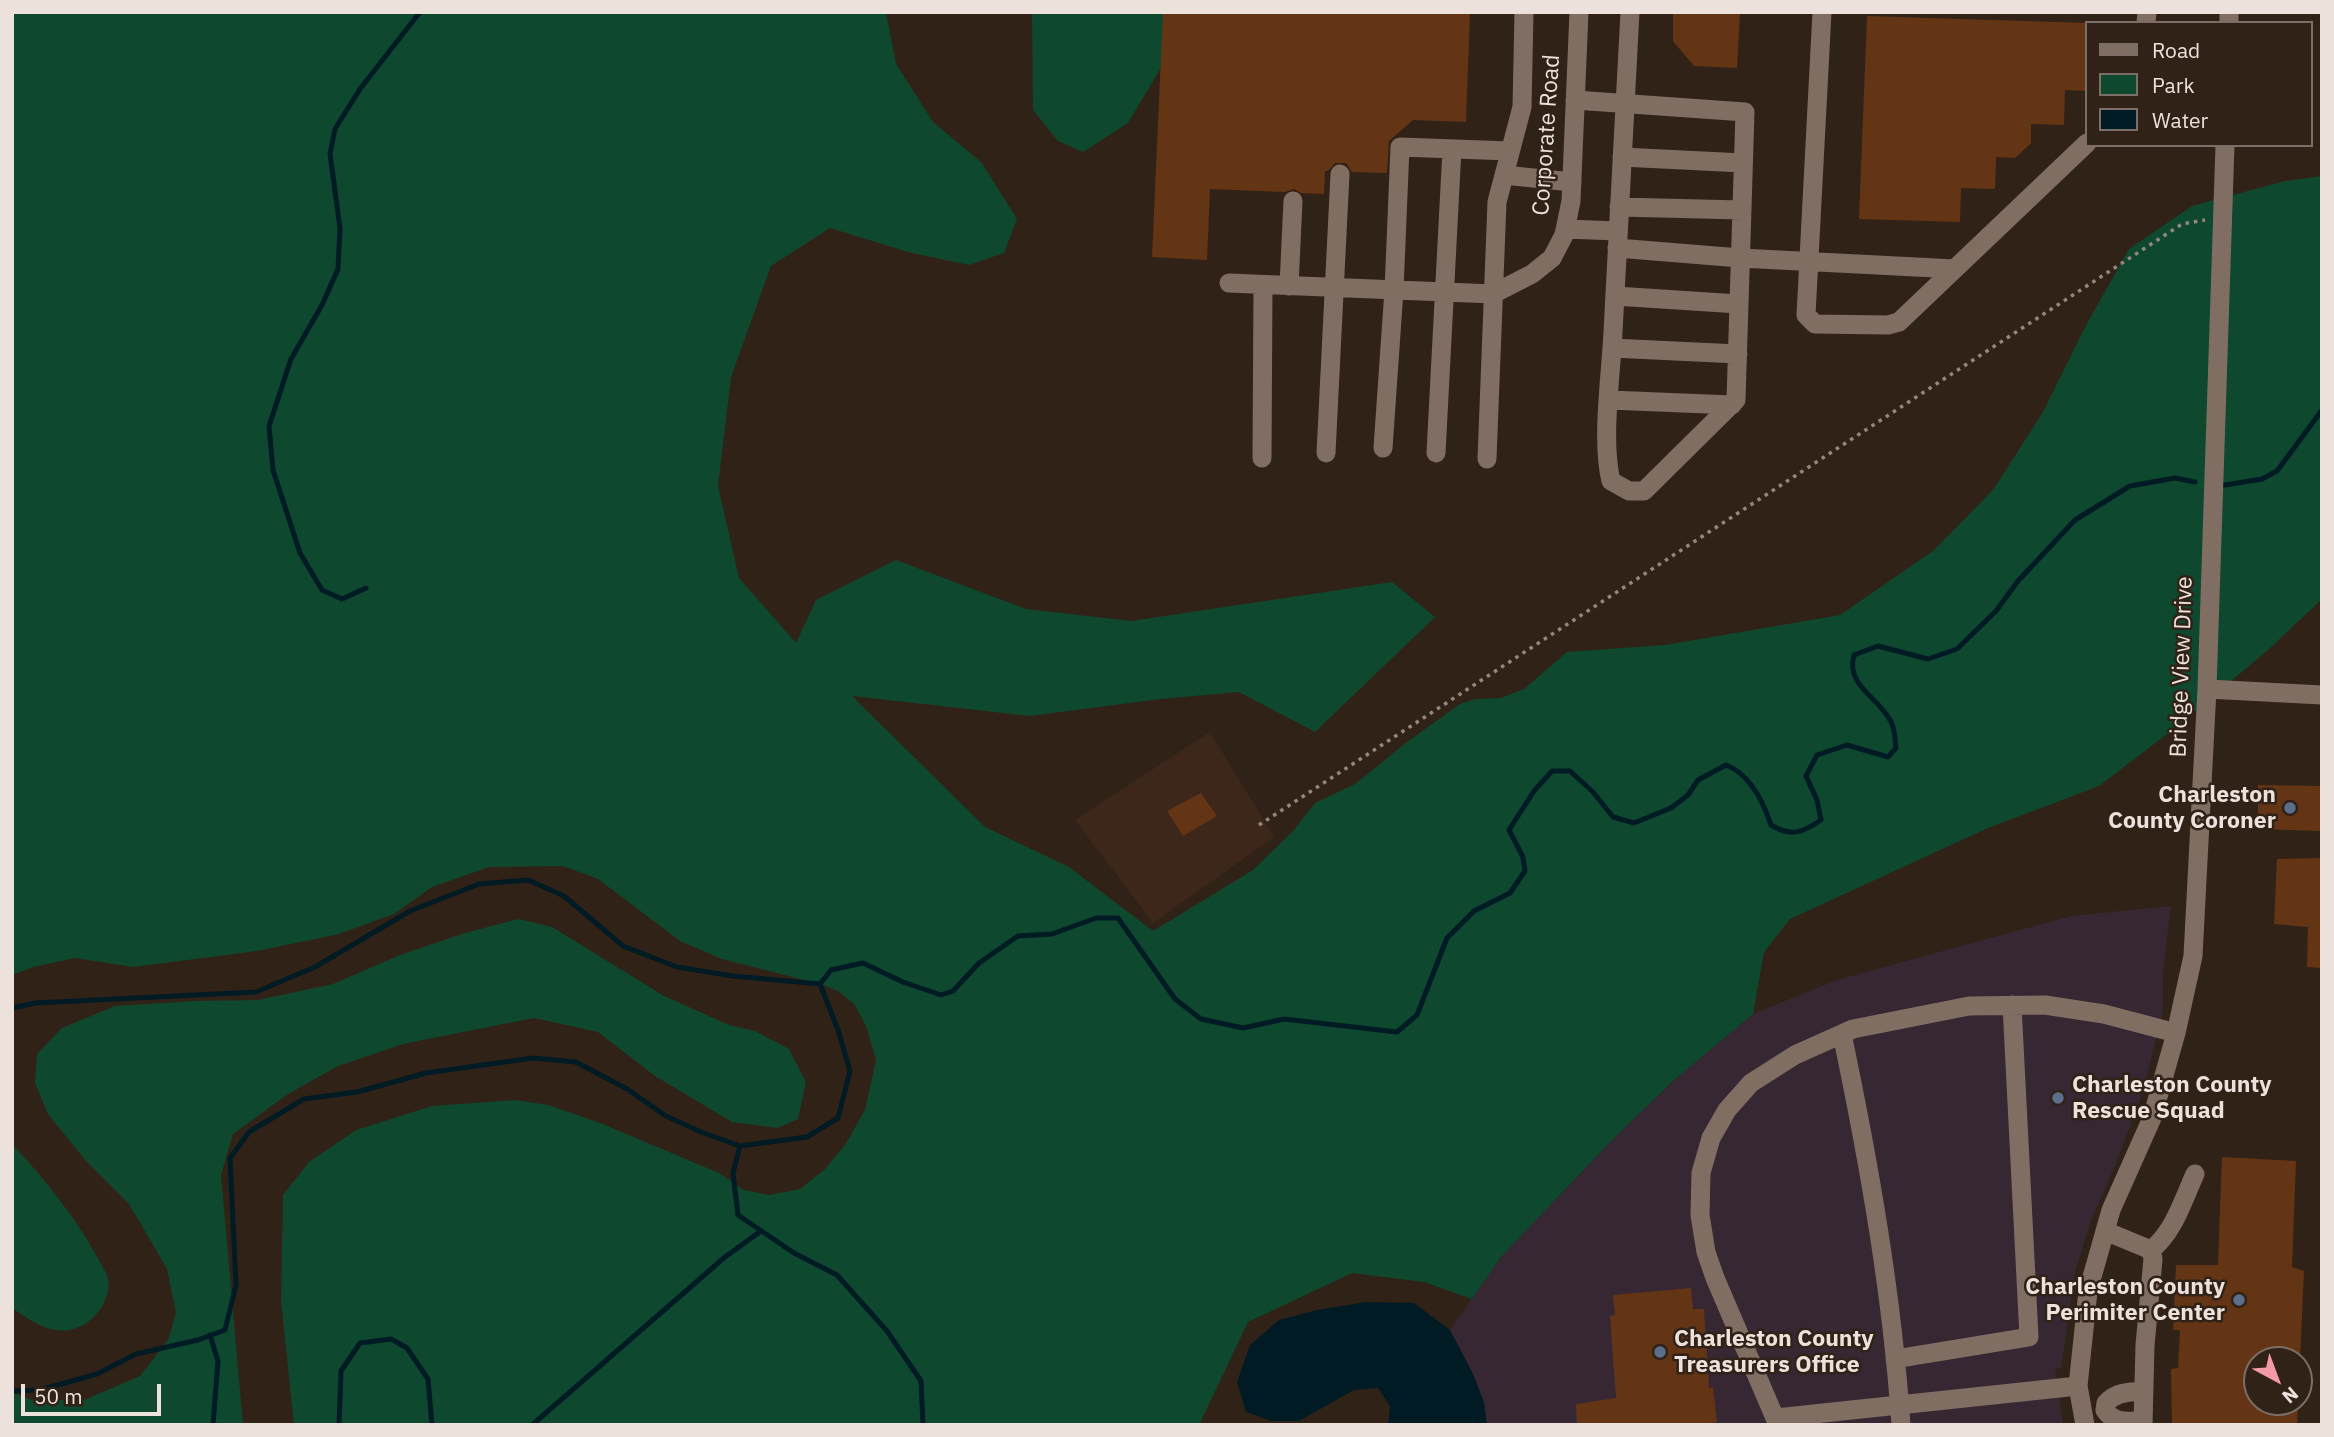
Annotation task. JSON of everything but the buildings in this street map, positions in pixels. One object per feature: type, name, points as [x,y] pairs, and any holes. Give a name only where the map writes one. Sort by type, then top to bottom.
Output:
[{"type":"street","points":[[1487,459],[1497,202],[1522,107],[1524,12]]},
{"type":"street","name":"Corporate Road","points":[[1493,294],[1532,274],[1552,258],[1566,229],[1572,182],[1579,12]]},
{"type":"street","points":[[1575,100],[1625,105],[1745,111],[1736,400],[1644,491],[1629,491],[1611,481],[1606,462],[1619,206],[1625,105],[1630,12]]},
{"type":"street","points":[[1822,12],[1806,315],[1815,324],[1899,323],[2086,145]]},
{"type":"street","points":[[1383,448],[1401,147],[1510,151]]},
{"type":"street","name":"Bridge View Drive","points":[[2084,1418],[2078,1386],[2088,1291],[2111,1210],[2152,1118],[2176,1033],[2193,956],[2207,689],[2225,147]]},
{"type":"street","points":[[1436,453],[1451,149]]},
{"type":"street","points":[[1622,157],[1744,163]]},
{"type":"street","points":[[1326,453],[1340,174]]},
{"type":"street","points":[[1504,176],[1572,182]]},
{"type":"street","points":[[1289,286],[1293,201]]},
{"type":"street","points":[[1619,206],[1742,211]]},
{"type":"street","points":[[1566,229],[1740,258],[1955,269]]},
{"type":"street","points":[[1229,284],[1493,294]]},
{"type":"street","points":[[1262,458],[1263,285]]},
{"type":"street","points":[[1615,296],[1739,304]]},
{"type":"street","points":[[1612,348],[1738,354]]},
{"type":"street","points":[[1609,400],[1732,405]]},
{"type":"street","points":[[2207,689],[2322,695]]},
{"type":"street","points":[[1895,1359],[2029,1337],[2012,1005]]},
{"type":"street","points":[[2078,1386],[1901,1415],[1777,1422],[1706,1252],[1700,1215],[1701,1173],[1711,1138],[1727,1110],[1751,1083],[1795,1055],[1853,1029],[1969,1006],[2045,1005],[2104,1014],[2176,1033]]},
{"type":"street","points":[[1842,1034],[1864,1141],[1885,1270],[1901,1415]]},
{"type":"street","points":[[2151,1250],[2162,1241],[2169,1229],[2195,1174]]},
{"type":"street","points":[[2105,1231],[2151,1250]]},
{"type":"street","points":[[2143,1392],[2114,1396],[2106,1403],[2105,1410],[2113,1419],[2143,1423],[2143,1392],[2154,1270],[2151,1250]]},
{"type":"street","points":[[2084,1418],[2105,1410]]},
{"type":"path","points":[[1259,825],[2182,225],[2202,220],[2222,221]]},
{"type":"shaded area","points":[[1210,732],[1274,837],[1153,923],[1075,820]]},
{"type":"shaded area","points":[[2171,906],[2163,971],[2163,1010],[2144,1089],[2090,1223],[2075,1273],[2061,1368],[2055,1369],[2063,1425],[1487,1425],[1484,1403],[1473,1374],[1450,1330],[1501,1257],[1612,1140],[1672,1082],[1753,1014],[1837,980],[2071,916]]},
{"type":"green space","points":[[12,12],[886,12],[896,64],[933,122],[982,163],[1017,219],[1004,253],[969,265],[908,252],[830,228],[771,266],[731,377],[718,486],[739,578],[796,643],[816,600],[896,560],[1026,609],[1131,621],[1392,582],[1435,617],[1315,732],[1239,692],[1030,716],[852,696],[985,827],[1069,867],[1153,931],[1253,870],[1293,831],[1315,803],[1355,784],[1460,704],[1476,699],[1501,698],[1524,689],[1567,652],[1665,645],[1840,615],[1933,551],[1993,490],[2043,412],[2084,329],[2129,249],[2192,206],[2285,181],[2322,176],[2322,599],[2268,650],[2175,728],[2099,786],[1988,828],[1790,919],[1764,952],[1753,1014],[1672,1082],[1612,1140],[1501,1257],[1472,1299],[1424,1282],[1352,1273],[1248,1322],[1199,1425],[294,1425],[281,1301],[283,1195],[309,1162],[356,1130],[432,1106],[515,1100],[548,1105],[600,1123],[719,1173],[744,1190],[769,1195],[800,1189],[824,1170],[845,1145],[865,1110],[876,1060],[866,1026],[854,1004],[838,991],[722,959],[680,941],[598,879],[563,866],[489,867],[432,887],[394,914],[339,934],[257,951],[133,967],[75,958],[33,967],[12,975]]},
{"type":"green space","points":[[1032,12],[1177,12],[1174,38],[1159,71],[1128,123],[1083,152],[1058,141],[1033,110]]},
{"type":"green space","points":[[518,919],[552,927],[664,996],[729,1025],[755,1031],[789,1049],[806,1082],[798,1119],[777,1128],[732,1122],[655,1076],[598,1032],[534,1018],[403,1044],[338,1066],[288,1094],[233,1134],[221,1175],[243,1425],[12,1425],[12,1392],[32,1400],[84,1400],[140,1376],[168,1340],[176,1313],[167,1269],[129,1204],[86,1161],[48,1114],[35,1083],[37,1054],[62,1028],[115,1006],[258,1000],[333,984],[400,955]]},
{"type":"green space","points":[[12,1144],[70,1214],[107,1277],[108,1292],[103,1305],[90,1320],[75,1329],[47,1328],[12,1308]]},
{"type":"water","points":[[1366,1302],[1414,1303],[1450,1330],[1473,1374],[1484,1403],[1487,1425],[1388,1425],[1390,1406],[1378,1388],[1354,1390],[1299,1421],[1271,1421],[1246,1412],[1237,1382],[1250,1345],[1279,1320]]},
{"type":"waterway","points":[[366,588],[342,599],[322,590],[300,553],[273,470],[269,426],[291,359],[322,305],[338,269],[340,228],[330,154],[335,129],[360,89],[420,12]]},
{"type":"waterway","points":[[2219,486],[2262,479],[2277,471],[2322,410]]},
{"type":"waterway","points":[[820,984],[831,970],[863,963],[903,982],[941,995],[953,991],[979,963],[1018,936],[1052,934],[1096,918],[1118,918],[1175,999],[1201,1019],[1243,1028],[1284,1019],[1397,1032],[1417,1015],[1447,938],[1474,911],[1510,893],[1525,871],[1523,857],[1509,830],[1534,791],[1552,771],[1570,771],[1593,792],[1613,817],[1634,823],[1671,808],[1688,795],[1698,780],[1726,765],[1749,782],[1771,825],[1791,832],[1808,828],[1821,820],[1817,800],[1806,776],[1817,755],[1847,745],[1888,757],[1896,748],[1892,723],[1854,675],[1854,655],[1878,646],[1928,659],[1957,649],[1996,611],[2018,581],[2075,520],[2130,486],[2175,478],[2195,482]]},
{"type":"waterway","points":[[12,1008],[35,1003],[256,992],[315,967],[410,911],[479,884],[528,880],[564,896],[623,946],[677,967],[733,976],[820,984],[850,1071],[838,1118],[807,1137],[740,1146],[733,1173],[738,1215],[794,1253],[837,1275],[887,1331],[921,1381],[923,1425]]},
{"type":"waterway","points":[[12,1391],[40,1390],[97,1374],[136,1354],[198,1340],[225,1330],[236,1285],[230,1158],[249,1132],[304,1099],[357,1092],[426,1073],[533,1058],[576,1062],[627,1089],[666,1116],[740,1146]]},
{"type":"waterway","points":[[532,1425],[725,1257],[761,1231]]},
{"type":"waterway","points":[[210,1335],[218,1361],[213,1425]]},
{"type":"waterway","points":[[339,1425],[341,1371],[360,1343],[391,1339],[407,1348],[428,1379],[432,1425]]},
{"type":"place","name":"Charleston County Coroner","points":[[2290,808]]},
{"type":"place","name":"Charleston County Rescue Squad","points":[[2058,1098]]},
{"type":"place","name":"Charleston County Perimiter Center","points":[[2239,1300]]},
{"type":"place","name":"Charleston County Treasurers Office","points":[[1660,1352]]}]
